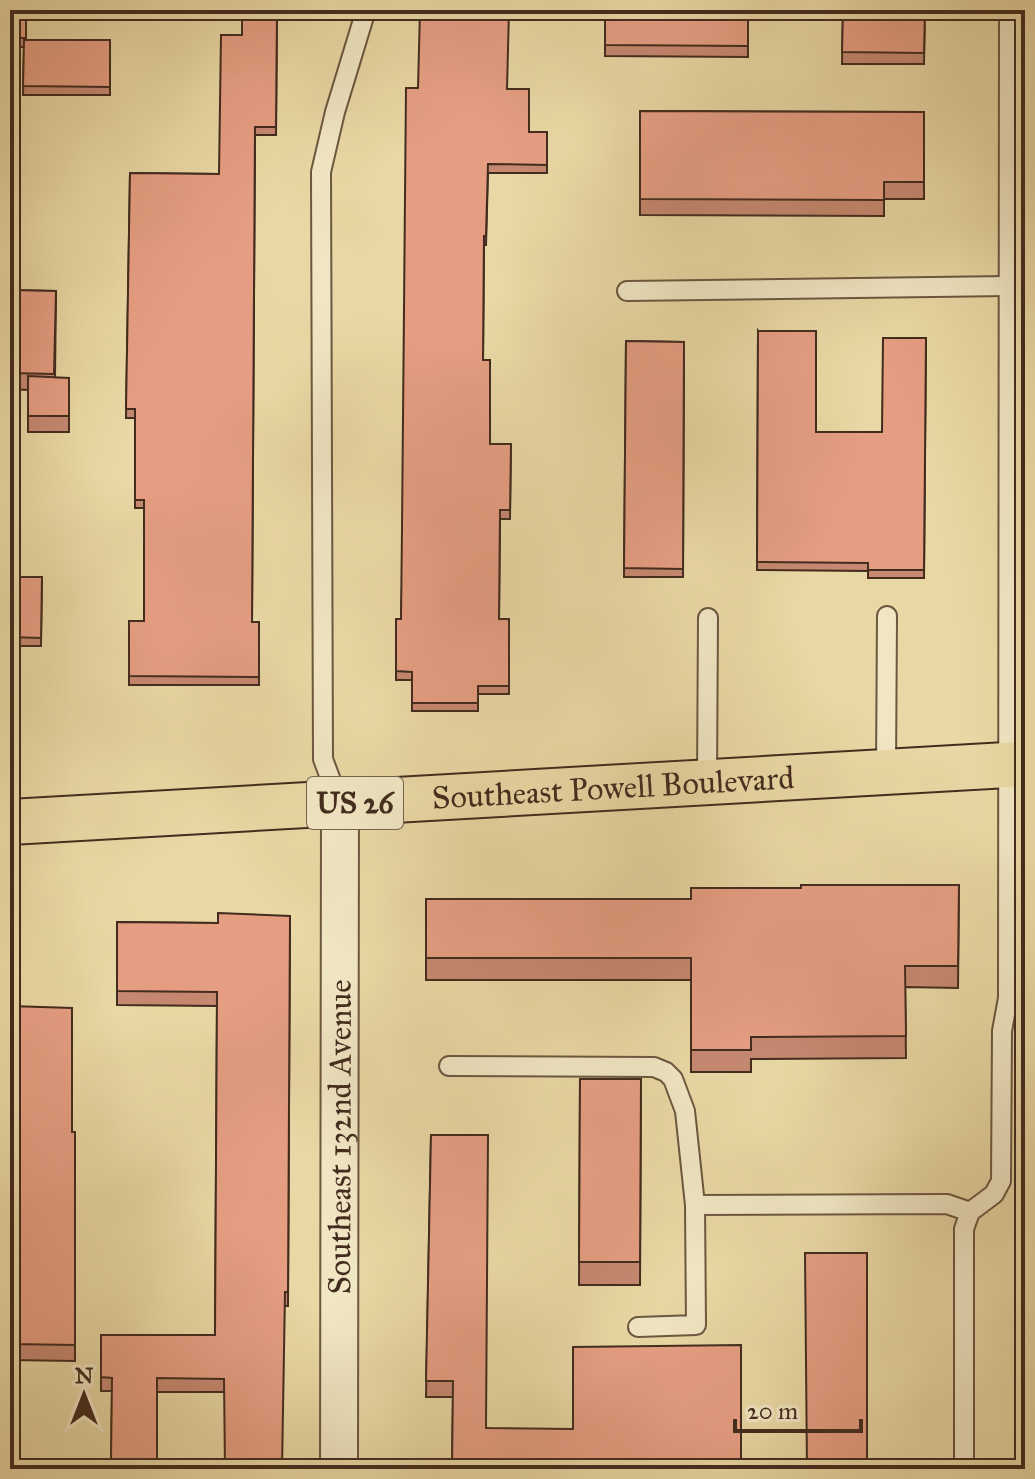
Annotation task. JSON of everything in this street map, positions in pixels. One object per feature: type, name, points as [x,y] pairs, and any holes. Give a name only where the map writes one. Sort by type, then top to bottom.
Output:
[{"type":"main road","name":"Southeast Powell Boulevard","points":[[10,822],[1017,764]]},
{"type":"street","name":"Southeast 132nd Avenue","points":[[339,1469],[340,804]]},
{"type":"lane","points":[[340,804],[323,759],[321,172],[335,112],[366,10]]},
{"type":"lane","points":[[964,1465],[964,1229],[970,1212],[994,1194],[1001,1181],[1002,1031],[1008,998],[1017,764],[1008,286],[1009,10]]},
{"type":"lane","points":[[627,291],[1008,286]]},
{"type":"lane","points":[[886,772],[887,616]]},
{"type":"lane","points":[[707,781],[708,618]]},
{"type":"lane","points":[[449,1066],[654,1067],[666,1072],[681,1094],[685,1111],[695,1205],[696,1325],[638,1327]]},
{"type":"lane","points":[[695,1205],[947,1204],[970,1212]]},
{"type":"building","points":[[10,10],[26,10],[26,38],[10,38]]},
{"type":"building","points":[[242,10],[277,10],[276,127],[255,127],[252,622],[259,622],[259,677],[129,676],[129,621],[144,621],[144,500],[135,500],[135,409],[126,409],[130,173],[219,174],[221,35],[242,35]]},
{"type":"building","points":[[420,10],[509,10],[507,89],[529,89],[529,132],[547,132],[547,165],[488,164],[483,360],[490,360],[490,444],[511,444],[510,510],[500,510],[499,619],[509,619],[509,686],[478,686],[478,703],[412,703],[412,672],[396,671],[396,619],[401,619],[406,88],[418,88]]},
{"type":"building","points":[[605,10],[748,10],[748,46],[605,45]]},
{"type":"building","points":[[843,10],[925,10],[924,53],[842,52]]},
{"type":"building","points":[[24,40],[110,40],[110,87],[23,86]]},
{"type":"building","points":[[640,111],[924,112],[924,182],[884,182],[884,200],[640,199]]},
{"type":"building","points":[[10,290],[56,291],[54,374],[10,373]]},
{"type":"building","points":[[758,331],[816,331],[816,432],[882,432],[883,338],[926,338],[924,570],[868,570],[868,563],[757,562]]},
{"type":"building","points":[[626,341],[684,342],[683,569],[624,568]]},
{"type":"building","points":[[28,376],[69,378],[69,416],[28,416]]},
{"type":"building","points":[[10,577],[42,577],[41,638],[10,637]]},
{"type":"building","points":[[801,885],[959,885],[958,966],[905,966],[906,1036],[751,1037],[751,1050],[691,1050],[691,958],[426,958],[426,899],[691,899],[691,888],[801,888]]},
{"type":"building","points":[[218,913],[290,916],[288,1292],[285,1292],[282,1469],[225,1469],[224,1379],[157,1378],[157,1460],[111,1460],[112,1378],[101,1377],[101,1335],[215,1335],[217,992],[117,991],[117,922],[218,923]]},
{"type":"building","points":[[10,1006],[72,1008],[75,1345],[10,1344]]},
{"type":"building","points":[[580,1079],[641,1079],[640,1262],[579,1262]]},
{"type":"building","points":[[431,1135],[488,1135],[486,1428],[573,1429],[573,1347],[741,1345],[741,1469],[452,1469],[453,1381],[426,1381]]},
{"type":"building","points":[[805,1253],[867,1253],[867,1469],[807,1469]]}]
